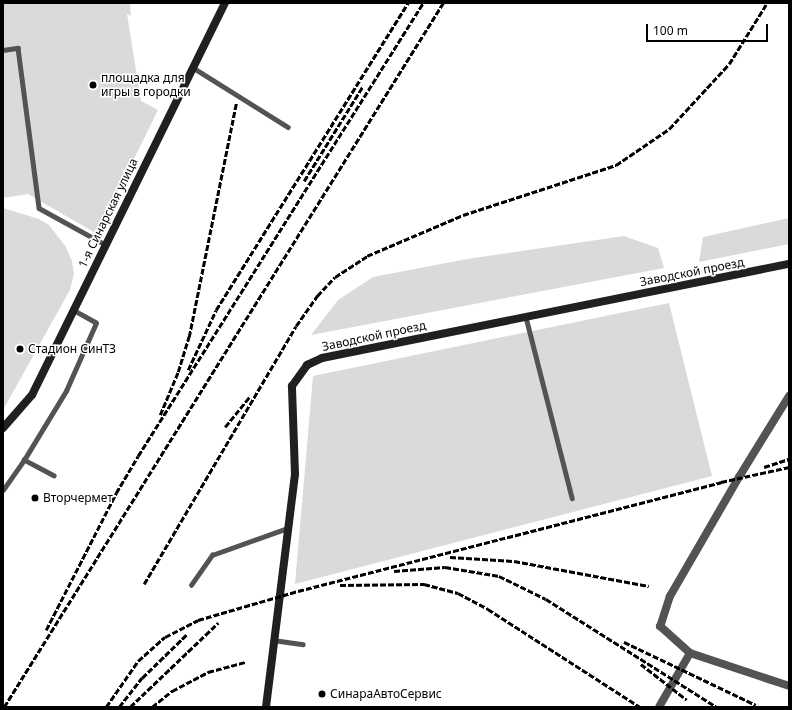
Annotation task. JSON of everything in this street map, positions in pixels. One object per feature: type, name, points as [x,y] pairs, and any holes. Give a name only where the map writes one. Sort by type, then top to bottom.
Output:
[{"type":"street","name":"1-я Синарская улица","points":[[3,428],[32,395],[192,67],[225,3]]},
{"type":"street","name":"Заводской проезд","points":[[266,707],[272,640],[295,474],[292,386],[306,365],[322,358],[789,264]]},
{"type":"street","points":[[789,396],[670,596],[660,626],[690,653],[789,686]]},
{"type":"street","points":[[659,707],[690,653]]},
{"type":"lane","points":[[3,50],[18,48],[39,208],[106,245]]},
{"type":"lane","points":[[192,67],[288,127]]},
{"type":"lane","points":[[3,490],[24,460],[66,391],[96,323],[74,311]]},
{"type":"lane","points":[[526,317],[572,498]]},
{"type":"lane","points":[[24,460],[54,476]]},
{"type":"lane","points":[[191,585],[212,555],[288,528]]},
{"type":"lane","points":[[272,640],[303,644]]},
{"type":"shaded area","points":[[3,3],[130,3],[131,16],[127,14],[141,101],[158,110],[97,234],[28,194],[3,198]]},
{"type":"shaded area","name":"Стадион СинТЗ","points":[[3,208],[39,219],[49,225],[66,247],[72,261],[74,274],[70,290],[3,410]]},
{"type":"shaded area","points":[[789,218],[789,244],[699,262],[703,237]]},
{"type":"shaded area","points":[[624,236],[658,248],[664,268],[311,335],[338,300],[373,277],[467,259]]},
{"type":"shaded area","points":[[669,303],[712,476],[295,584],[313,376]]},
{"type":"railway","points":[[188,370],[216,310],[408,3]]},
{"type":"railway","points":[[46,630],[116,493],[138,456],[423,3]]},
{"type":"railway","points":[[4,707],[443,3]]},
{"type":"railway","points":[[144,584],[296,326],[317,296],[335,277],[367,256],[463,215],[616,165],[669,129],[729,64],[767,3]]},
{"type":"railway","points":[[304,181],[363,86]]},
{"type":"railway","points":[[160,415],[178,372],[189,337],[236,103]]},
{"type":"railway","points":[[225,427],[250,396]]},
{"type":"railway","points":[[764,467],[789,459]]},
{"type":"railway","points":[[106,707],[138,661],[165,637],[198,620],[298,591],[721,482],[789,467]]},
{"type":"railway","points":[[450,557],[514,561],[649,586]]},
{"type":"railway","points":[[394,571],[445,567],[499,576],[546,599],[717,707]]},
{"type":"railway","points":[[340,585],[424,584],[458,593],[488,609],[640,707]]},
{"type":"railway","points":[[130,707],[218,623]]},
{"type":"railway","points":[[119,707],[142,678],[186,635]]},
{"type":"railway","points":[[624,642],[756,705]]},
{"type":"railway","points":[[152,707],[172,691],[208,672],[246,662]]},
{"type":"railway","points":[[641,664],[687,700]]},
{"type":"place","name":"площадка для игры в городки","points":[[93,85]]},
{"type":"place","name":"Стадион СинТЗ","points":[[20,349]]},
{"type":"place","name":"Вторчермет","points":[[35,498]]},
{"type":"place","name":"СинараАвтоСервис","points":[[322,694]]}]
